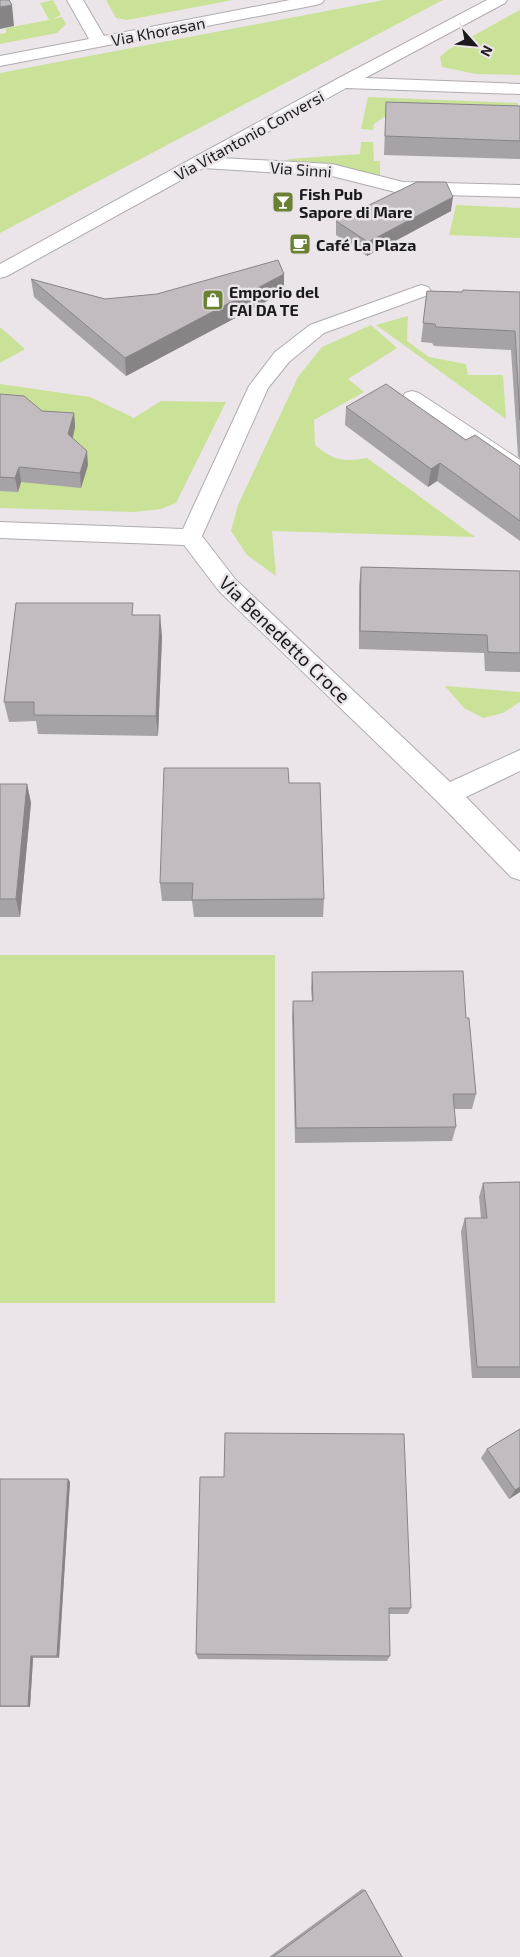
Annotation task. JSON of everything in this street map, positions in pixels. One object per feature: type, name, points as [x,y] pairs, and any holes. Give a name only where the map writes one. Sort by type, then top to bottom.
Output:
[{"type":"street","points":[[75,0],[99,42]]},
{"type":"street","name":"Via Khorasan","points":[[0,61],[316,0]]},
{"type":"street","name":"Via Vitantonio Conversi","points":[[0,272],[343,83],[499,0]]},
{"type":"street","points":[[343,83],[520,89]]},
{"type":"street","name":"Via Sinni","points":[[199,162],[332,170],[403,188],[520,191]]},
{"type":"street","points":[[0,530],[190,537],[259,386],[282,357],[317,330],[421,291]]},
{"type":"street","points":[[412,398],[520,470]]},
{"type":"street","name":"Via Benedetto Croce","points":[[190,537],[226,585],[447,795],[520,870]]},
{"type":"street","points":[[447,795],[520,760]]},
{"type":"green space","points":[[53,0],[61,15],[53,19],[62,17],[66,24],[57,33],[0,44],[0,34],[6,33],[6,28],[49,20],[40,3]]},
{"type":"green space","points":[[106,0],[233,0],[127,20],[116,18]]},
{"type":"green space","points":[[384,0],[443,0],[0,233],[0,73]]},
{"type":"green space","points":[[520,10],[520,75],[476,74],[442,67],[440,57],[449,49]]},
{"type":"green space","points":[[368,97],[518,103],[516,121],[384,117],[374,124],[373,130],[361,129]]},
{"type":"green space","points":[[361,142],[373,142],[374,161],[380,161],[380,179],[342,166],[324,163],[290,162],[288,159],[360,154]]},
{"type":"green space","points":[[456,205],[520,208],[520,238],[449,235]]},
{"type":"green space","points":[[408,316],[407,341],[429,357],[466,364],[468,375],[503,375],[506,419],[376,325]]},
{"type":"green space","points":[[371,325],[397,348],[348,379],[364,392],[314,420],[315,445],[339,459],[367,458],[475,537],[272,531],[276,576],[247,555],[231,531],[238,505],[298,377],[322,347]]},
{"type":"green space","points":[[0,327],[25,349],[0,363]]},
{"type":"green space","points":[[0,384],[90,397],[134,418],[161,401],[226,402],[176,503],[161,509],[134,512],[0,508]]},
{"type":"green space","points":[[445,686],[520,692],[520,702],[503,713],[483,718],[464,708]]},
{"type":"green space","points":[[0,955],[275,955],[275,1303],[0,1303]]},
{"type":"building","points":[[0,0],[9,0],[12,5],[0,7]]},
{"type":"building","points":[[386,102],[520,106],[520,141],[385,136]]},
{"type":"building","points":[[417,182],[446,182],[453,197],[368,242],[336,221]]},
{"type":"building","points":[[278,260],[284,274],[125,358],[31,279],[105,299],[157,294]]},
{"type":"building","points":[[463,290],[520,292],[520,420],[515,331],[436,327],[435,324],[423,323],[427,291],[462,292]]},
{"type":"building","points":[[386,384],[466,440],[475,435],[520,466],[520,521],[440,463],[431,469],[346,407]]},
{"type":"building","points":[[0,394],[24,396],[42,411],[74,413],[68,434],[87,451],[80,473],[19,467],[15,478],[0,477]]},
{"type":"building","points":[[361,567],[520,571],[520,653],[488,652],[487,635],[360,631]]},
{"type":"building","points":[[16,603],[133,603],[132,615],[160,615],[156,716],[34,715],[34,702],[4,702]]},
{"type":"building","points":[[164,768],[288,768],[289,783],[320,783],[324,899],[192,900],[193,883],[160,883]]},
{"type":"building","points":[[0,784],[27,784],[16,899],[0,899]]},
{"type":"building","points":[[463,971],[466,1018],[469,1018],[476,1094],[453,1094],[456,1127],[296,1128],[293,1001],[313,1001],[312,972]]},
{"type":"building","points":[[520,1182],[520,1367],[477,1367],[465,1218],[487,1218],[483,1183]]},
{"type":"building","points":[[520,1429],[520,1487],[515,1490],[487,1449]]},
{"type":"building","points":[[225,1433],[404,1434],[411,1608],[389,1608],[390,1656],[196,1654],[200,1477],[224,1477]]},
{"type":"building","points":[[0,1479],[68,1479],[57,1656],[31,1656],[28,1706],[0,1706]]},
{"type":"building","points":[[365,1890],[402,1957],[273,1957]]},
{"type":"place","name":"Fish Pub Sapore di Mare","points":[[283,202]]},
{"type":"place","name":"Café La Plaza","points":[[300,244]]},
{"type":"place","name":"Emporio del FAI DA TE","points":[[213,300]]}]
